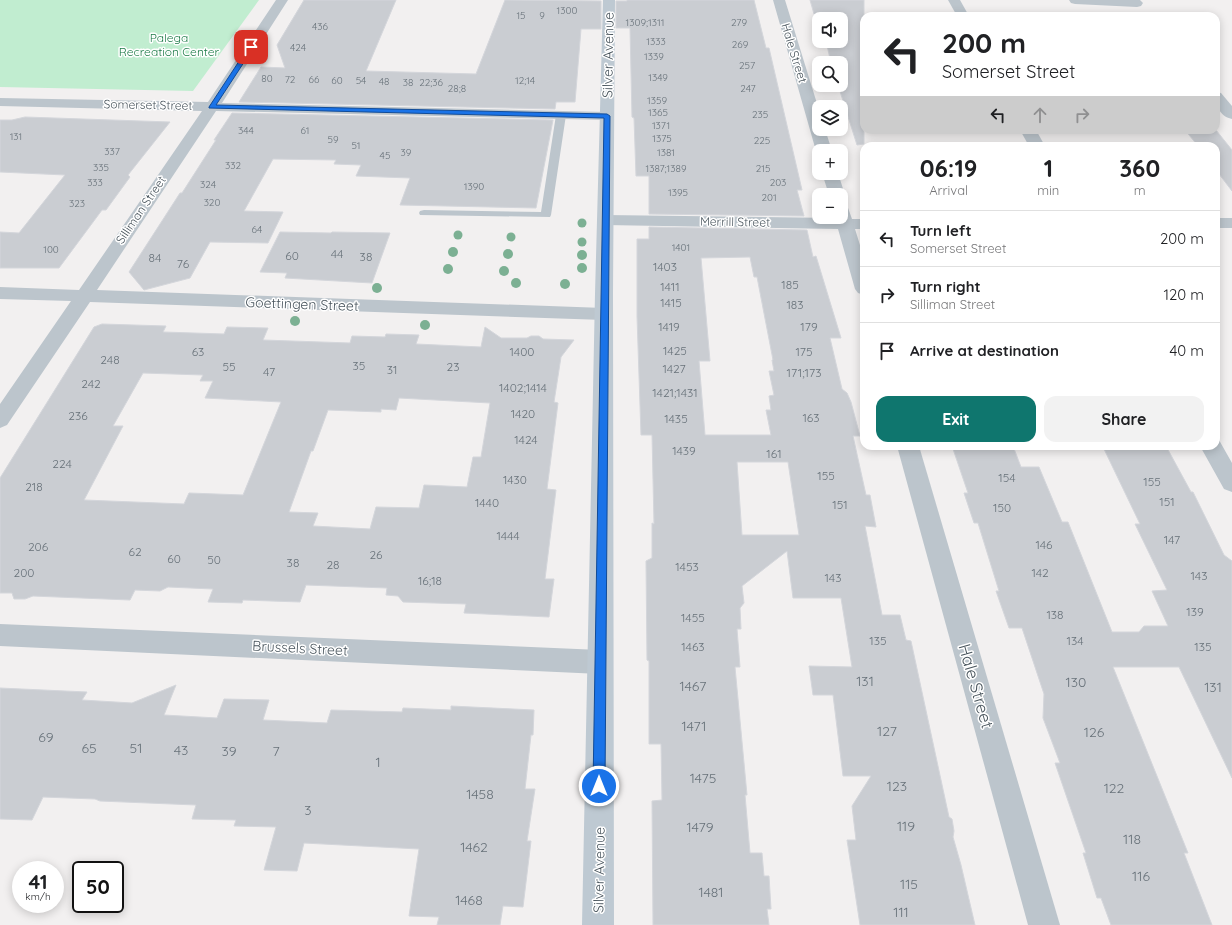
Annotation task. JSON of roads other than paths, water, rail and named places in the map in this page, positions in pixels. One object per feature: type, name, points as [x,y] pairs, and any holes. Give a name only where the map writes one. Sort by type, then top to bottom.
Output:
[{"type":"main road","name":"Silver Avenue","points":[[598,925],[605,220],[609,0]]},
{"type":"street","name":"Silliman Street","points":[[0,420],[212,107],[282,0]]},
{"type":"street","name":"Hale Street","points":[[779,0],[822,144]]},
{"type":"street","points":[[954,0],[961,12]]},
{"type":"street","points":[[1075,0],[1139,5]]},
{"type":"street","points":[[1220,101],[1232,115]]},
{"type":"street","name":"Somerset Street","points":[[0,102],[607,116]]},
{"type":"street","name":"Merrill Street","points":[[605,220],[812,217]]},
{"type":"street","name":"Merrill Street","points":[[848,219],[860,223]]},
{"type":"street","points":[[1220,223],[1232,223]]},
{"type":"street","points":[[845,224],[860,275]]},
{"type":"street","name":"Goettingen Street","points":[[0,293],[604,314]]},
{"type":"street","name":"Hale Street","points":[[909,450],[1044,925]]},
{"type":"street","points":[[1213,450],[1232,483]]},
{"type":"street","name":"Brussels Street","points":[[0,635],[600,662]]},
{"type":"lane","points":[[424,213],[546,215],[561,115]]},
{"type":"park label","name":"Palega Recreation Center","points":[[169,45]]}]
